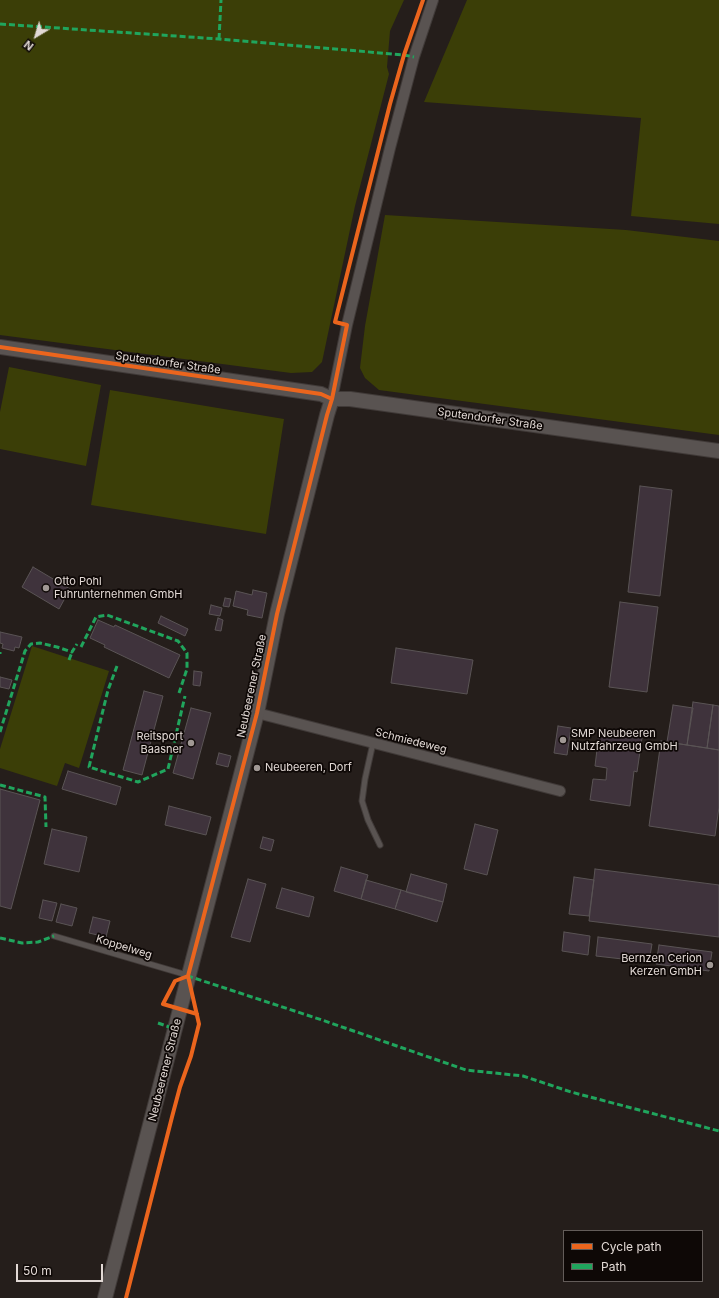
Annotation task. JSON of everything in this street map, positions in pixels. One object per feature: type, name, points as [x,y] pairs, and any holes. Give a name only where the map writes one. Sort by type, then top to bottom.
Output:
[{"type":"main road","name":"Sputendorfer Straße","points":[[0,347],[321,394],[332,399],[366,402],[719,451]]},
{"type":"main road","name":"Neubeerener Straße","points":[[105,1298],[257,713],[277,614],[326,415],[332,399]]},
{"type":"street","points":[[332,399],[347,325],[390,148],[414,57],[433,0]]},
{"type":"street","name":"Schmiedeweg","points":[[257,713],[560,791]]},
{"type":"lane","points":[[373,743],[364,779],[362,802],[368,820],[380,845]]},
{"type":"lane","name":"Koppelweg","points":[[54,936],[188,976]]},
{"type":"shaded area","points":[[0,0],[404,0],[390,31],[387,67],[389,74],[355,206],[322,362],[312,372],[291,373],[0,335]]},
{"type":"shaded area","points":[[467,0],[719,0],[719,224],[631,216],[641,118],[424,102]]},
{"type":"shaded area","points":[[385,215],[626,230],[719,241],[719,435],[379,390],[365,378],[360,368],[365,326]]},
{"type":"shaded area","points":[[9,367],[101,385],[86,466],[0,449],[0,412]]},
{"type":"shaded area","points":[[110,390],[284,419],[266,534],[91,505]]},
{"type":"shaded area","points":[[32,646],[109,671],[79,768],[65,763],[57,786],[0,768],[0,749]]},
{"type":"building","points":[[640,486],[672,490],[660,596],[628,592]]},
{"type":"building","name":"Otto Pohl Fuhrunternehmen GmbH","points":[[33,567],[70,589],[59,609],[22,587]]},
{"type":"building","points":[[253,590],[267,593],[262,618],[247,615],[248,610],[233,606],[236,591],[252,595]]},
{"type":"building","points":[[225,598],[231,599],[229,607],[223,606]]},
{"type":"building","points":[[620,602],[658,607],[647,692],[609,687]]},
{"type":"building","points":[[211,605],[222,608],[220,616],[209,614]]},
{"type":"building","points":[[161,616],[188,629],[185,636],[158,623]]},
{"type":"building","points":[[218,618],[223,620],[221,631],[215,630]]},
{"type":"building","points":[[98,620],[114,627],[115,625],[180,655],[169,678],[104,647],[105,645],[90,638]]},
{"type":"building","points":[[0,632],[22,637],[19,648],[15,647],[14,651],[2,648],[3,644],[0,643]]},
{"type":"building","points":[[396,648],[473,660],[467,694],[391,683]]},
{"type":"building","points":[[194,671],[202,672],[200,686],[193,685]]},
{"type":"building","points":[[0,677],[12,680],[9,689],[0,687]]},
{"type":"building","points":[[144,691],[163,696],[142,775],[123,770]]},
{"type":"building","points":[[693,702],[713,705],[707,748],[687,745]]},
{"type":"building","points":[[673,705],[693,708],[687,745],[667,742]]},
{"type":"building","points":[[713,705],[719,706],[719,750],[707,748]]},
{"type":"building","points":[[191,708],[211,713],[193,779],[173,773]]},
{"type":"building","name":"SMP Neubeeren Nutzfahrzeug GmbH","points":[[558,726],[571,728],[567,755],[554,753]]},
{"type":"building","points":[[599,733],[642,738],[637,772],[634,771],[630,806],[590,800],[593,779],[606,780],[607,768],[595,766]]},
{"type":"building","points":[[661,741],[719,750],[719,807],[715,836],[649,826]]},
{"type":"building","points":[[219,753],[231,756],[228,767],[216,764]]},
{"type":"building","points":[[68,771],[121,787],[116,805],[62,789]]},
{"type":"building","points":[[0,789],[40,800],[11,909],[0,906]]},
{"type":"building","points":[[169,806],[211,817],[206,835],[165,825]]},
{"type":"building","points":[[475,824],[498,830],[487,875],[464,869]]},
{"type":"building","points":[[52,829],[87,837],[79,872],[44,864]]},
{"type":"building","points":[[263,837],[274,840],[271,851],[260,848]]},
{"type":"building","points":[[341,867],[368,875],[361,899],[334,891]]},
{"type":"building","points":[[595,869],[719,885],[719,937],[589,921]]},
{"type":"building","points":[[411,874],[447,884],[443,902],[406,892]]},
{"type":"building","points":[[574,877],[594,880],[589,916],[569,914]]},
{"type":"building","points":[[248,879],[266,884],[250,942],[231,937]]},
{"type":"building","points":[[366,880],[401,890],[395,909],[361,899]]},
{"type":"building","points":[[282,888],[314,897],[309,917],[276,908]]},
{"type":"building","points":[[401,890],[443,902],[437,922],[395,909]]},
{"type":"building","points":[[43,900],[57,903],[52,921],[39,918]]},
{"type":"building","points":[[61,904],[77,908],[72,926],[56,922]]},
{"type":"building","points":[[93,917],[110,921],[106,937],[89,933]]},
{"type":"building","points":[[564,932],[590,936],[588,955],[562,951]]},
{"type":"building","points":[[598,937],[652,944],[649,962],[596,956]]},
{"type":"building","points":[[659,945],[712,952],[709,971],[656,964]]},
{"type":"marked path","points":[[219,39],[221,0]]},
{"type":"marked path","points":[[0,24],[219,39],[414,57]]},
{"type":"marked path","points":[[81,647],[96,617],[107,615],[178,641],[187,653],[187,669],[179,693]]},
{"type":"marked path","points":[[0,732],[25,651],[31,644],[40,643],[72,652],[77,644]]},
{"type":"marked path","points":[[69,660],[72,652]]},
{"type":"marked path","points":[[117,666],[108,690],[89,767],[138,782],[168,769],[185,696]]},
{"type":"marked path","points":[[0,785],[45,797],[46,827]]},
{"type":"marked path","points":[[0,938],[22,943],[38,942],[54,936]]},
{"type":"marked path","points":[[187,976],[322,1020],[466,1070],[523,1076],[571,1092],[719,1131]]},
{"type":"marked path","points":[[158,1023],[175,1029]]},
{"type":"cycle path","points":[[126,1298],[172,1117],[180,1087],[191,1056],[199,1024],[188,976],[257,713],[277,614],[332,399],[347,325],[335,322],[390,104],[404,55],[423,0]]},
{"type":"cycle path","points":[[0,347],[321,394],[332,399]]},
{"type":"cycle path","points":[[188,976],[175,981],[163,1004],[197,1014]]},
{"type":"place","name":"Otto Pohl Fuhrunternehmen GmbH","points":[[46,588]]},
{"type":"place","name":"SMP Neubeeren Nutzfahrzeug GmbH","points":[[563,740]]},
{"type":"place","name":"Reitsport Baasner","points":[[191,743]]},
{"type":"place","name":"Neubeeren, Dorf","points":[[257,768]]},
{"type":"place","name":"Bernzen Cerion Kerzen GmbH","points":[[710,965]]}]
